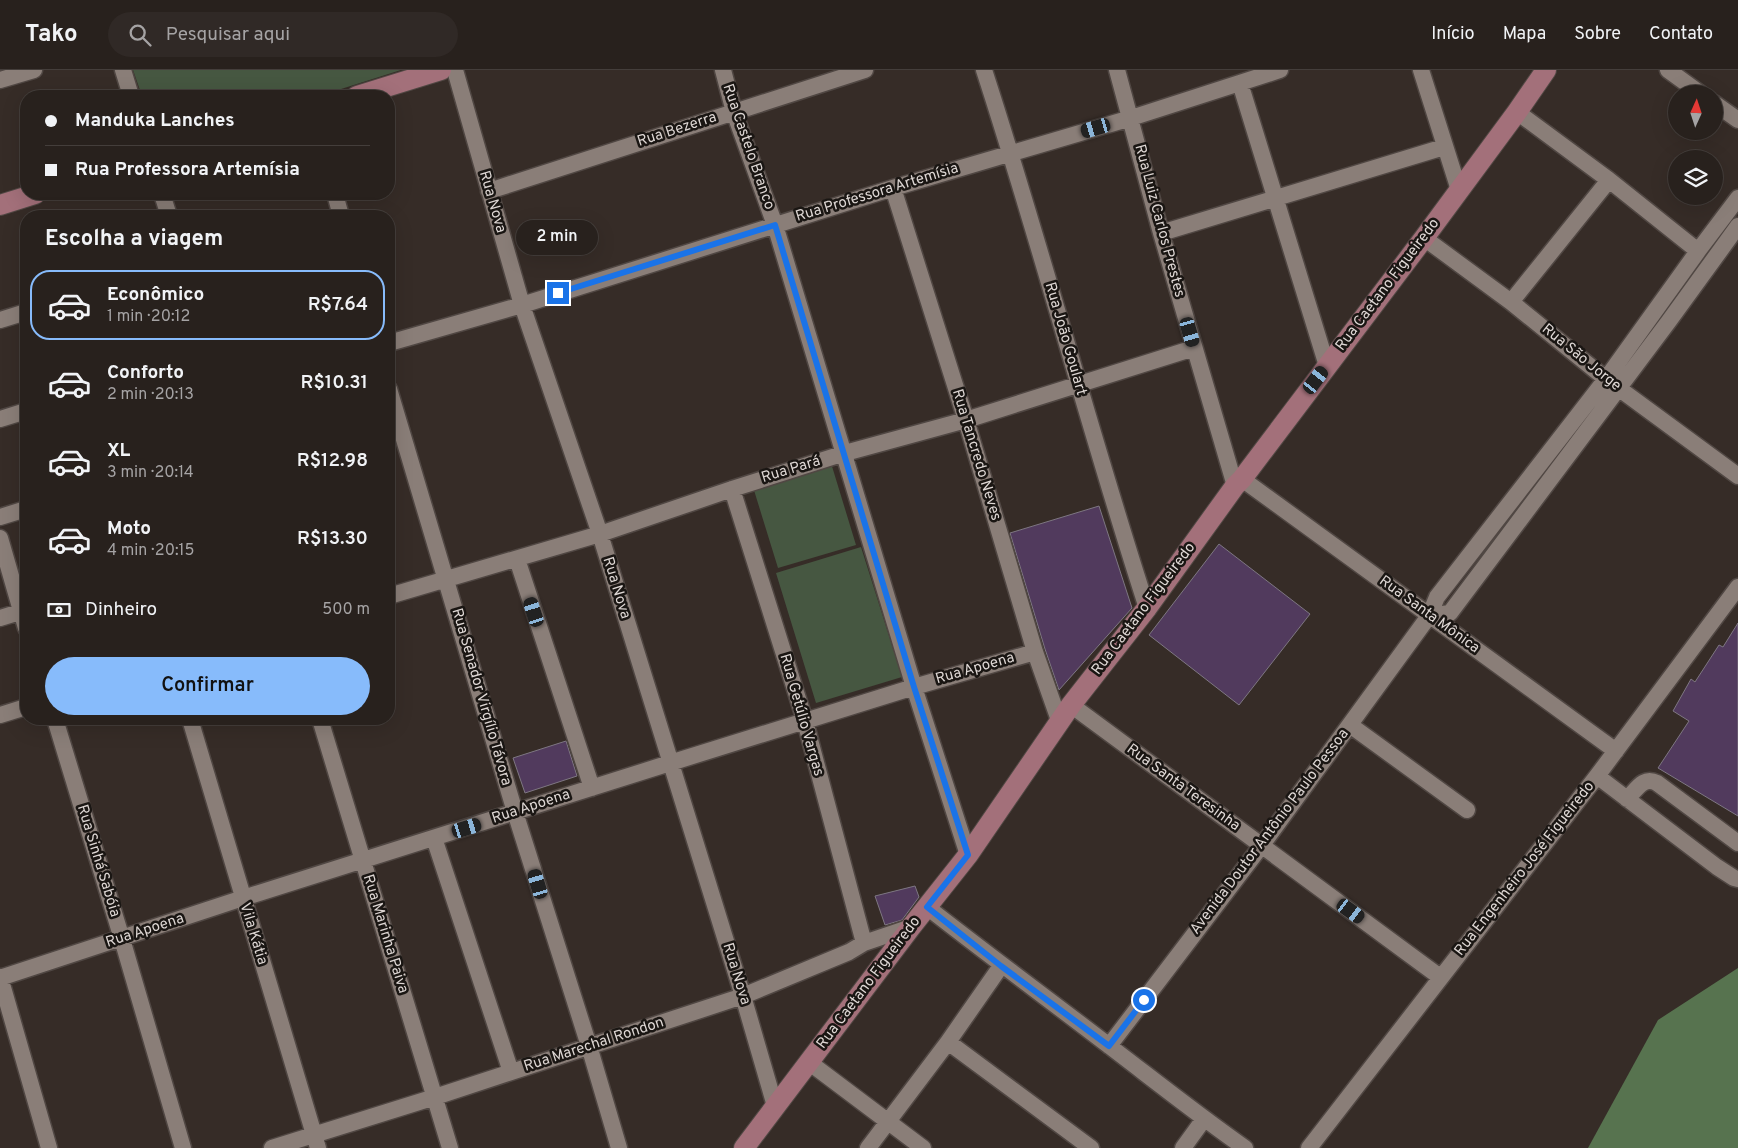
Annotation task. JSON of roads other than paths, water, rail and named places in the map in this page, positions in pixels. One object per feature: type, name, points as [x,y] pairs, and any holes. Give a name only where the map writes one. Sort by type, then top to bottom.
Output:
[{"type":"main road","points":[[376,90],[441,70]]},
{"type":"main road","name":"Rua Caetano Figueiredo","points":[[744,1148],[911,927],[968,855],[1071,705],[1147,608],[1424,238],[1517,112],[1544,71]]},
{"type":"main road","points":[[0,205],[20,199]]},
{"type":"street","points":[[0,80],[34,70]]},
{"type":"street","points":[[123,70],[129,90]]},
{"type":"street","name":"Rua Nova","points":[[455,70],[522,305],[600,534],[743,996],[775,1106]]},
{"type":"street","name":"Rua Castelo Branco","points":[[723,70],[734,112],[775,225],[914,687],[968,855]]},
{"type":"street","name":"Rua Bezerra","points":[[489,191],[865,70]]},
{"type":"street","name":"Rua João Goulart","points":[[984,70],[1011,152],[1078,385],[1147,608]]},
{"type":"street","name":"Rua Luiz Carlos Prestes","points":[[1118,70],[1161,233],[1194,348],[1239,483]]},
{"type":"street","name":"Rua Professora Artemísia","points":[[395,341],[522,305],[893,188],[1131,118],[1280,70]]},
{"type":"street","points":[[1421,70],[1459,190]]},
{"type":"street","points":[[1668,70],[1689,85]]},
{"type":"street","points":[[1240,83],[1327,366]]},
{"type":"street","points":[[1723,109],[1738,120]]},
{"type":"street","points":[[1517,112],[1698,251]]},
{"type":"street","points":[[1161,233],[1444,147]]},
{"type":"street","points":[[1512,302],[1608,180]]},
{"type":"street","name":"Rua Tancredo Neves","points":[[893,188],[966,420],[1035,652],[1060,723]]},
{"type":"street","name":"Avenida Doutor Antônio Paulo Pessoa","points":[[1612,384],[1698,251],[1738,198]]},
{"type":"street","name":"Avenida Doutor Antônio Paulo Pessoa","points":[[1109,1046],[1262,846],[1429,616],[1436,597],[1612,384],[1738,226]]},
{"type":"street","name":"Rua São Jorge","points":[[1424,238],[1512,302],[1612,384],[1738,476]]},
{"type":"street","points":[[0,320],[20,314]]},
{"type":"street","name":"Rua Pará","points":[[395,594],[600,534],[845,453],[966,420],[1194,348]]},
{"type":"street","name":"Rua Senador Virgílio Távora","points":[[395,409],[515,812],[589,1046],[619,1148]]},
{"type":"street","points":[[0,419],[20,413]]},
{"type":"street","name":"Rua Santa Mônica","points":[[1239,483],[1429,616],[1616,751]]},
{"type":"street","name":"Rua Getúlio Vargas","points":[[732,489],[805,721],[864,943]]},
{"type":"street","points":[[0,517],[20,511]]},
{"type":"street","points":[[0,538],[20,599]]},
{"type":"street","points":[[517,559],[592,788]]},
{"type":"street","name":"Rua Engenheiro José Figueiredo","points":[[1309,1148],[1597,776],[1738,587]]},
{"type":"street","points":[[0,618],[20,612]]},
{"type":"street","name":"Rua Apoena","points":[[0,978],[362,860],[914,687],[1035,652]]},
{"type":"street","name":"Rua Santa Teresinha","points":[[1071,705],[1440,977]]},
{"type":"street","points":[[0,715],[20,709]]},
{"type":"street","name":"Rua Sinhá Sabóia","points":[[57,725],[183,1148]]},
{"type":"street","name":"Vila Kátia","points":[[192,725],[316,1141]]},
{"type":"street","name":"Rua Marinha Paiva","points":[[322,725],[450,1148]]},
{"type":"street","points":[[1350,725],[1467,810]]},
{"type":"street","points":[[1597,776],[1716,868],[1738,879]]},
{"type":"street","points":[[1627,799],[1645,780],[1651,780],[1658,783],[1738,843]]},
{"type":"street","points":[[434,838],[512,1072]]},
{"type":"street","points":[[927,907],[1001,966],[1245,1148]]},
{"type":"street","name":"Rua Marechal Rondon","points":[[272,1148],[316,1141],[435,1097],[743,996],[848,952],[864,943],[911,927]]},
{"type":"street","points":[[868,1148],[948,1042],[1001,966]]},
{"type":"street","points":[[0,978],[49,1148]]},
{"type":"street","points":[[948,1042],[1091,1148]]},
{"type":"street","points":[[810,1063],[923,1148]]},
{"type":"street","points":[[1183,1148],[1204,1119]]}]
